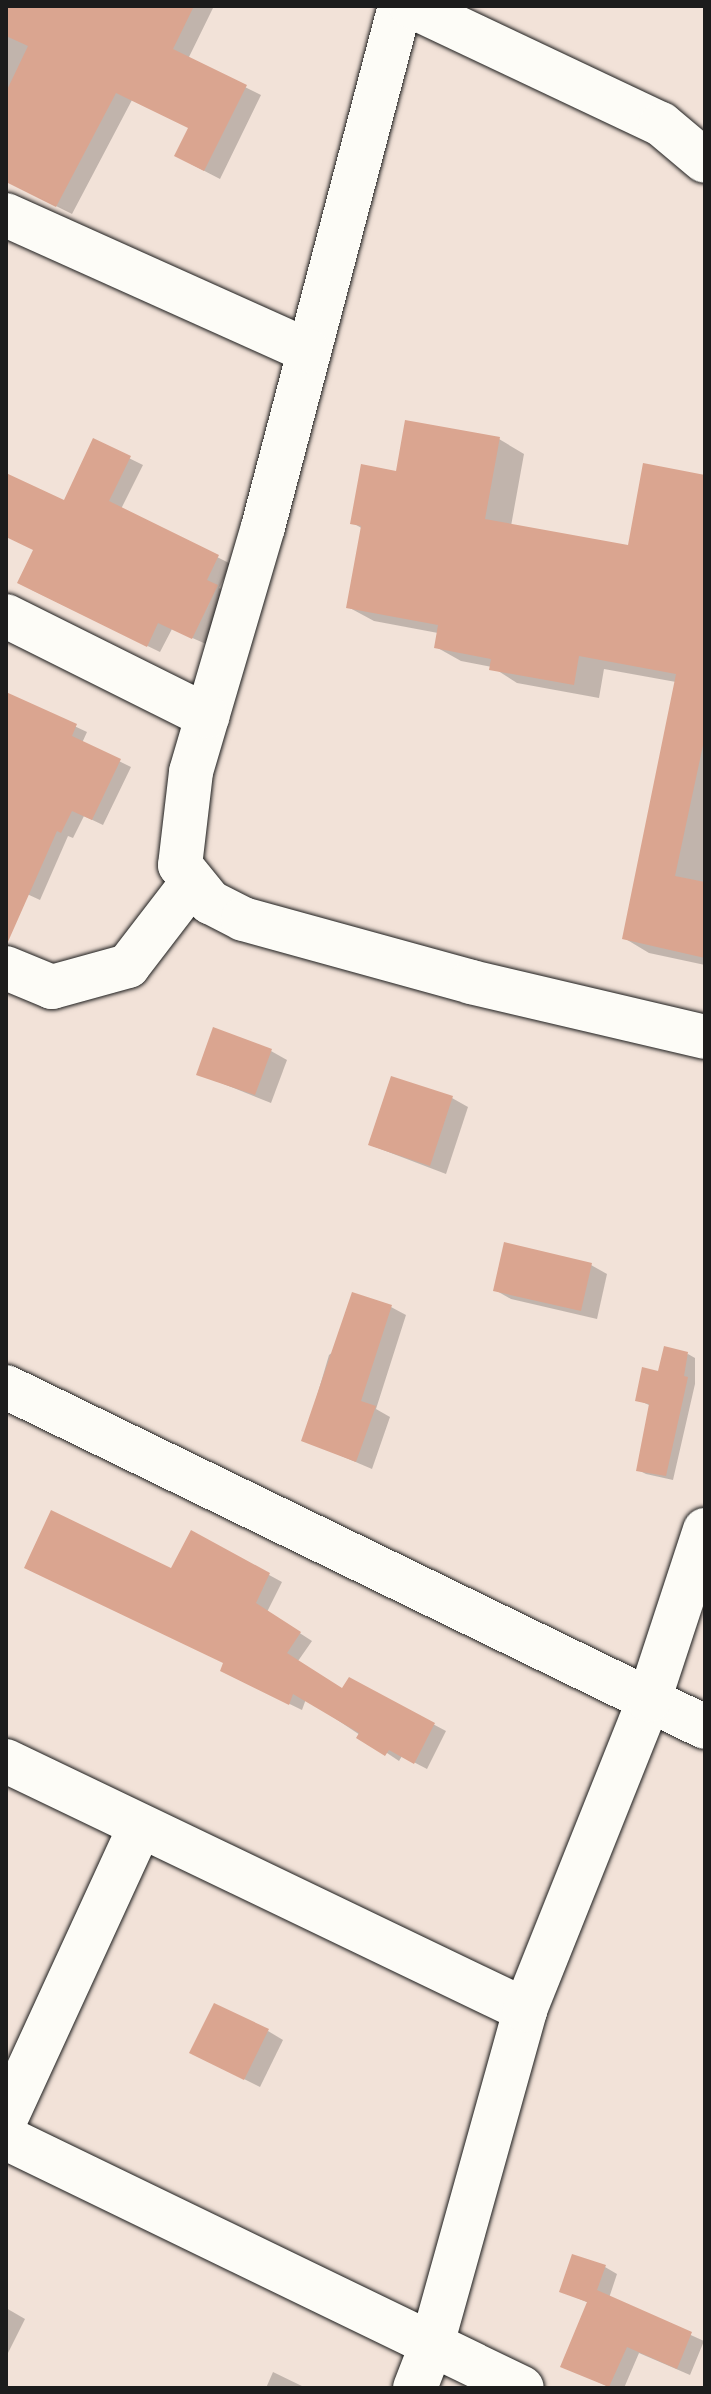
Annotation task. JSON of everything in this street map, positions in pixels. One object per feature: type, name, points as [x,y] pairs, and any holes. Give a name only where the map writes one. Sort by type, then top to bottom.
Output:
[{"type":"street","points":[[400,6],[207,716],[180,847],[180,865],[191,884],[243,919],[471,982],[705,1037]]},
{"type":"street","points":[[411,6],[661,124],[705,161]]},
{"type":"street","points":[[6,215],[308,351]]},
{"type":"street","points":[[6,616],[207,716]]},
{"type":"street","points":[[6,968],[52,987],[128,966],[191,884]]},
{"type":"street","points":[[6,1387],[705,1727]]},
{"type":"street","points":[[415,2388],[432,2344],[525,2010],[649,1700],[705,1530]]},
{"type":"street","points":[[6,1761],[525,2010]]},
{"type":"street","points":[[6,2118],[140,1826]]},
{"type":"street","points":[[6,2138],[522,2388]]},
{"type":"building","points":[[6,6],[194,6],[173,49],[247,85],[204,171],[174,156],[188,128],[116,93],[56,207],[6,182],[6,92],[28,46],[6,36]]},
{"type":"building","points":[[405,420],[500,437],[485,519],[628,545],[643,463],[705,475],[705,736],[675,876],[705,882],[705,958],[622,939],[676,674],[579,656],[574,685],[489,670],[491,659],[434,648],[438,625],[346,608],[361,526],[350,524],[361,464],[396,471]]},
{"type":"building","points":[[93,438],[131,456],[109,501],[219,555],[207,580],[218,585],[192,639],[158,623],[147,647],[17,583],[33,550],[6,537],[6,473],[64,500]]},
{"type":"building","points":[[6,692],[77,724],[72,736],[121,759],[92,820],[72,811],[61,833],[57,831],[7,944]]},
{"type":"building","points":[[213,1027],[272,1049],[255,1095],[196,1075]]},
{"type":"building","points":[[391,1076],[453,1096],[430,1166],[368,1145]]},
{"type":"building","points":[[504,1242],[592,1263],[581,1311],[493,1291]]},
{"type":"building","points":[[352,1292],[392,1305],[361,1401],[376,1406],[356,1462],[301,1441]]},
{"type":"building","points":[[664,1346],[688,1352],[684,1376],[688,1377],[666,1476],[636,1471],[649,1404],[635,1401],[642,1367],[658,1371]]},
{"type":"building","points":[[51,1510],[171,1568],[191,1530],[270,1573],[256,1603],[301,1632],[287,1653],[342,1688],[349,1677],[435,1723],[414,1764],[389,1750],[385,1756],[356,1738],[359,1733],[293,1694],[289,1705],[220,1671],[223,1663],[24,1568]]},
{"type":"building","points":[[214,2003],[269,2029],[244,2080],[189,2053]]},
{"type":"building","points":[[572,2254],[606,2265],[597,2290],[692,2332],[677,2369],[627,2347],[609,2387],[560,2367],[587,2302],[559,2292]]}]
